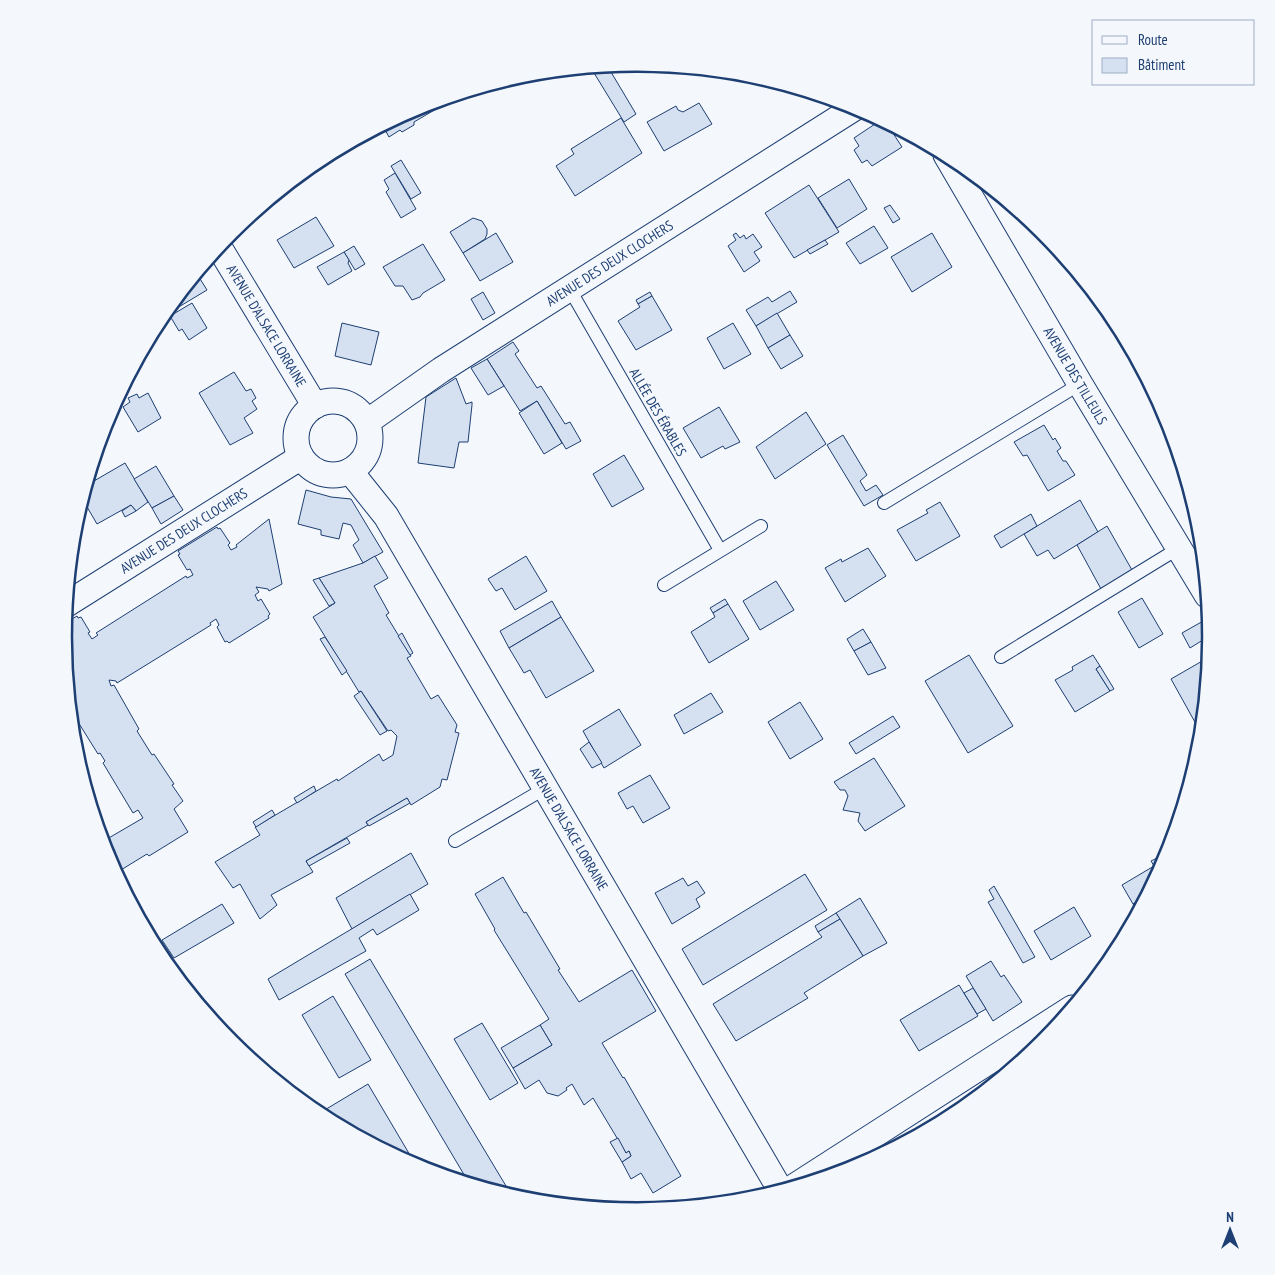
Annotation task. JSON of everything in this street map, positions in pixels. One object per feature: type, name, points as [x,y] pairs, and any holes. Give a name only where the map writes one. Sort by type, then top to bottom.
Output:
[{"type":"street","name":"AVENUE DES DEUX CLOCHERS","points":[[366,422],[441,370],[846,113]]},
{"type":"street","name":"AVENUE DES TILLEULS","points":[[955,171],[1080,384],[1199,582]]},
{"type":"street","name":"AVENUE D'ALSACE LORRAINE","points":[[223,254],[315,406]]},
{"type":"street","points":[[338,401],[350,405],[359,412],[366,422],[370,433],[370,444],[366,455],[350,471],[339,475],[328,475],[308,466],[301,457],[297,446],[296,434],[299,423],[306,413],[315,406],[326,402],[338,401]]},
{"type":"street","name":"AVENUE DES DEUX CLOCHERS","points":[[74,600],[301,457]]},
{"type":"street","name":"AVENUE D'ALSACE LORRAINE","points":[[350,471],[386,516],[544,789],[778,1185]]},
{"type":"street","points":[[812,1175],[1052,1021]]},
{"type":"lane","name":"ALLÉE DES ÉRABLES","points":[[569,288],[720,550]]},
{"type":"lane","points":[[884,503],[1080,384]]},
{"type":"lane","points":[[664,585],[761,526]]},
{"type":"lane","points":[[1000,656],[1179,548]]},
{"type":"lane","points":[[455,841],[544,789]]},
{"type":"building","points":[[612,73],[636,114],[624,122],[595,74]]},
{"type":"building","points":[[699,103],[712,124],[664,151],[647,122],[676,106],[678,110],[683,112]]},
{"type":"building","points":[[431,112],[414,122],[414,125],[402,132],[400,130],[389,137],[386,132]]},
{"type":"building","points":[[621,118],[642,153],[575,196],[556,166],[574,154],[571,149]]},
{"type":"building","points":[[874,125],[894,135],[902,147],[872,166],[867,160],[862,163],[854,150],[859,146],[854,138]]},
{"type":"building","points":[[401,160],[421,193],[411,199],[391,166]]},
{"type":"building","points":[[395,173],[416,209],[401,218],[386,192],[389,189],[384,180]]},
{"type":"building","points":[[849,179],[867,209],[837,228],[818,198]]},
{"type":"building","points":[[809,185],[839,232],[794,258],[765,213]]},
{"type":"building","points":[[890,205],[900,219],[893,223],[884,208]]},
{"type":"building","points":[[316,217],[334,246],[294,268],[277,240]]},
{"type":"building","points":[[473,218],[482,221],[487,229],[487,234],[485,239],[463,253],[450,232]]},
{"type":"building","points":[[874,226],[888,248],[860,264],[846,243]]},
{"type":"building","points":[[496,233],[513,262],[480,281],[463,253]]},
{"type":"building","points":[[736,233],[740,238],[744,235],[746,239],[753,234],[762,247],[754,252],[760,261],[744,272],[728,246],[736,240],[733,235]]},
{"type":"building","points":[[932,233],[952,267],[912,292],[891,257]]},
{"type":"building","points":[[825,240],[828,244],[810,254],[807,250]]},
{"type":"building","points":[[423,244],[445,280],[423,293],[420,297],[412,300],[403,286],[395,286],[383,267]]},
{"type":"building","points":[[354,246],[365,264],[355,270],[344,252]]},
{"type":"building","points":[[344,252],[349,260],[348,263],[352,271],[328,285],[317,267]]},
{"type":"building","points":[[201,280],[207,290],[181,306]]},
{"type":"building","points":[[790,291],[797,302],[756,326],[746,310],[768,297],[772,302]]},
{"type":"building","points":[[483,292],[495,313],[483,320],[471,299]]},
{"type":"building","points":[[650,292],[652,296],[638,304],[636,300]]},
{"type":"building","points":[[652,296],[672,330],[636,350],[618,321],[640,307],[638,304]]},
{"type":"building","points":[[192,303],[207,328],[189,340],[182,329],[179,331],[172,319],[176,312]]},
{"type":"building","points":[[777,313],[790,335],[768,348],[756,326]]},
{"type":"building","points":[[342,323],[379,332],[371,365],[335,356]]},
{"type":"building","points":[[733,323],[751,354],[724,369],[707,338]]},
{"type":"building","points":[[790,335],[803,356],[781,369],[768,348]]},
{"type":"building","points":[[513,342],[519,351],[515,354],[537,388],[541,386],[565,424],[570,422],[581,441],[566,449],[537,401],[520,411],[487,359]]},
{"type":"building","points":[[487,359],[504,386],[488,395],[471,368]]},
{"type":"building","points":[[234,372],[246,391],[251,389],[256,398],[252,401],[257,409],[244,418],[253,433],[230,445],[199,393]]},
{"type":"building","points":[[456,378],[466,404],[472,402],[468,442],[459,442],[454,468],[418,463],[426,397]]},
{"type":"building","points":[[148,393],[161,418],[138,432],[123,407],[130,402],[128,398],[137,394],[139,398]]},
{"type":"building","points":[[537,401],[562,443],[544,454],[519,413]]},
{"type":"building","points":[[719,407],[740,442],[725,449],[723,446],[701,458],[683,428]]},
{"type":"building","points":[[806,412],[826,444],[775,479],[756,447]]},
{"type":"building","points":[[1044,425],[1053,440],[1055,438],[1061,448],[1057,451],[1063,461],[1066,461],[1075,475],[1048,491],[1027,455],[1023,456],[1014,442]]},
{"type":"building","points":[[843,435],[867,475],[860,481],[866,491],[876,485],[883,495],[864,506],[827,445]]},
{"type":"building","points":[[624,455],[644,489],[612,507],[593,474]]},
{"type":"building","points":[[125,463],[148,502],[136,511],[131,505],[97,524],[88,508],[95,480]]},
{"type":"building","points":[[156,466],[174,496],[152,508],[134,479]]},
{"type":"building","points":[[306,490],[331,497],[351,499],[383,552],[363,563],[353,545],[359,540],[351,525],[343,523],[339,539],[321,535],[321,530],[298,524]]},
{"type":"building","points":[[174,496],[183,510],[161,524],[152,508]]},
{"type":"building","points":[[1080,500],[1098,532],[1054,559],[1048,550],[1037,556],[1024,534]]},
{"type":"building","points":[[940,502],[960,536],[916,561],[897,530],[928,513],[926,510]]},
{"type":"building","points":[[131,505],[136,511],[125,517],[122,511]]},
{"type":"building","points":[[1031,514],[1037,526],[1001,548],[994,536]]},
{"type":"building","points":[[269,519],[282,584],[269,591],[268,589],[256,587],[259,592],[255,595],[258,601],[261,599],[270,614],[269,618],[229,643],[225,642],[217,627],[219,625],[216,619],[210,623],[211,625],[117,683],[116,681],[109,680],[111,686],[114,685],[139,729],[137,731],[174,784],[172,785],[183,801],[174,809],[188,832],[149,856],[147,854],[123,869],[109,838],[143,818],[138,810],[133,813],[103,763],[105,761],[100,753],[98,754],[79,724],[74,674],[73,618],[77,616],[78,618],[81,617],[92,639],[98,635],[96,633],[186,576],[187,578],[193,575],[190,569],[187,570],[178,555],[180,554],[178,551],[217,527],[218,529],[220,528],[230,543],[228,545],[231,550],[237,547],[236,545]]},
{"type":"building","points":[[1107,526],[1132,570],[1101,589],[1077,545]]},
{"type":"building","points":[[868,548],[886,576],[845,602],[825,568],[841,559],[842,562]]},
{"type":"building","points":[[375,556],[388,578],[374,586],[389,613],[386,615],[411,656],[407,658],[431,699],[438,695],[457,725],[455,732],[459,733],[447,780],[442,779],[440,787],[411,805],[407,798],[366,822],[368,825],[306,861],[313,872],[271,895],[277,905],[260,919],[240,884],[233,888],[215,862],[260,835],[255,827],[337,779],[338,781],[379,754],[383,761],[393,755],[397,736],[391,730],[388,731],[361,691],[359,692],[313,617],[335,603],[319,578],[363,563]]},
{"type":"building","points":[[526,556],[547,591],[515,610],[502,588],[496,591],[488,579]]},
{"type":"building","points":[[319,578],[335,603],[329,606],[313,580]]},
{"type":"building","points":[[776,581],[794,610],[760,630],[743,601]]},
{"type":"building","points":[[1142,598],[1163,634],[1139,648],[1118,612]]},
{"type":"building","points":[[725,599],[728,604],[713,613],[710,608]]},
{"type":"building","points":[[552,601],[561,617],[509,648],[500,631]]},
{"type":"building","points":[[728,604],[749,639],[709,663],[691,632],[715,617],[713,613]]},
{"type":"building","points":[[561,617],[594,671],[546,698],[530,670],[524,673],[509,648]]},
{"type":"building","points":[[1202,622],[1202,641],[1190,648],[1182,633]]},
{"type":"building","points":[[863,629],[871,642],[854,651],[847,639]]},
{"type":"building","points":[[402,633],[413,653],[410,655],[398,636]]},
{"type":"building","points":[[325,637],[347,671],[342,675],[320,639]]},
{"type":"building","points":[[871,642],[886,668],[868,675],[854,651]]},
{"type":"building","points":[[969,655],[1013,726],[968,753],[925,681]]},
{"type":"building","points":[[1093,655],[1100,666],[1096,669],[1110,691],[1075,712],[1055,680],[1073,670],[1072,667]]},
{"type":"building","points":[[1201,662],[1196,724],[1171,679]]},
{"type":"building","points":[[1100,666],[1114,689],[1110,691],[1096,669]]},
{"type":"building","points":[[361,691],[387,731],[380,735],[354,696]]},
{"type":"building","points":[[711,693],[723,712],[684,734],[674,715]]},
{"type":"building","points":[[800,702],[823,739],[790,759],[768,722]]},
{"type":"building","points":[[619,709],[641,745],[604,768],[583,731]]},
{"type":"building","points":[[893,716],[900,727],[856,754],[849,743]]},
{"type":"building","points":[[589,742],[602,763],[592,768],[580,749]]},
{"type":"building","points":[[874,758],[905,806],[865,831],[858,821],[860,813],[843,810],[848,796],[845,790],[840,790],[834,782]]},
{"type":"building","points":[[650,775],[670,808],[643,823],[633,806],[627,809],[618,793]]},
{"type":"building","points":[[314,786],[316,791],[297,803],[294,798]]},
{"type":"building","points":[[407,798],[410,803],[369,826],[366,822]]},
{"type":"building","points":[[272,810],[275,815],[256,827],[253,822]]},
{"type":"building","points":[[347,838],[350,843],[309,866],[306,861]]},
{"type":"building","points":[[411,853],[428,884],[352,929],[336,898]]},
{"type":"building","points":[[1157,858],[1154,866],[1151,861]]},
{"type":"building","points":[[1153,866],[1136,902],[1133,904],[1122,885]]},
{"type":"building","points":[[805,874],[827,910],[703,985],[682,949]]},
{"type":"building","points":[[503,877],[579,1002],[632,970],[656,1011],[602,1043],[624,1077],[681,1176],[653,1193],[641,1173],[631,1179],[622,1162],[631,1156],[629,1151],[626,1153],[593,1098],[584,1105],[572,1084],[558,1096],[547,1093],[539,1080],[525,1089],[513,1068],[552,1045],[540,1025],[549,1019],[494,930],[475,894]]},
{"type":"building","points":[[683,878],[688,886],[697,881],[705,893],[696,899],[700,907],[672,924],[655,893]]},
{"type":"building","points":[[994,886],[1035,957],[1023,963],[988,902],[994,899],[989,890]]},
{"type":"building","points":[[410,894],[419,910],[377,935],[373,929],[359,938],[366,951],[279,1000],[268,979]]},
{"type":"building","points":[[860,898],[887,943],[863,956],[836,913]]},
{"type":"building","points":[[222,904],[234,923],[174,958],[162,940]]},
{"type":"building","points":[[1074,907],[1091,936],[1051,960],[1034,931]]},
{"type":"building","points":[[836,913],[840,919],[818,932],[815,926]]},
{"type":"building","points":[[840,919],[863,956],[804,993],[808,998],[736,1041],[713,1004],[822,937],[818,932]]},
{"type":"building","points":[[370,959],[507,1187],[465,1175],[345,974]]},
{"type":"building","points":[[991,961],[1001,977],[1004,975],[1022,1002],[993,1021],[966,976]]},
{"type":"building","points":[[959,985],[978,1016],[919,1051],[900,1020]]},
{"type":"building","points":[[973,988],[986,1009],[977,1014],[964,993]]},
{"type":"building","points":[[333,996],[371,1060],[339,1078],[302,1015]]},
{"type":"building","points":[[482,1023],[518,1083],[490,1100],[454,1039]]},
{"type":"building","points":[[540,1025],[552,1045],[513,1068],[501,1048]]},
{"type":"building","points":[[368,1084],[409,1154],[355,1127],[327,1109]]},
{"type":"building","points":[[618,1138],[626,1153],[629,1151],[631,1156],[622,1162],[610,1142]]}]
